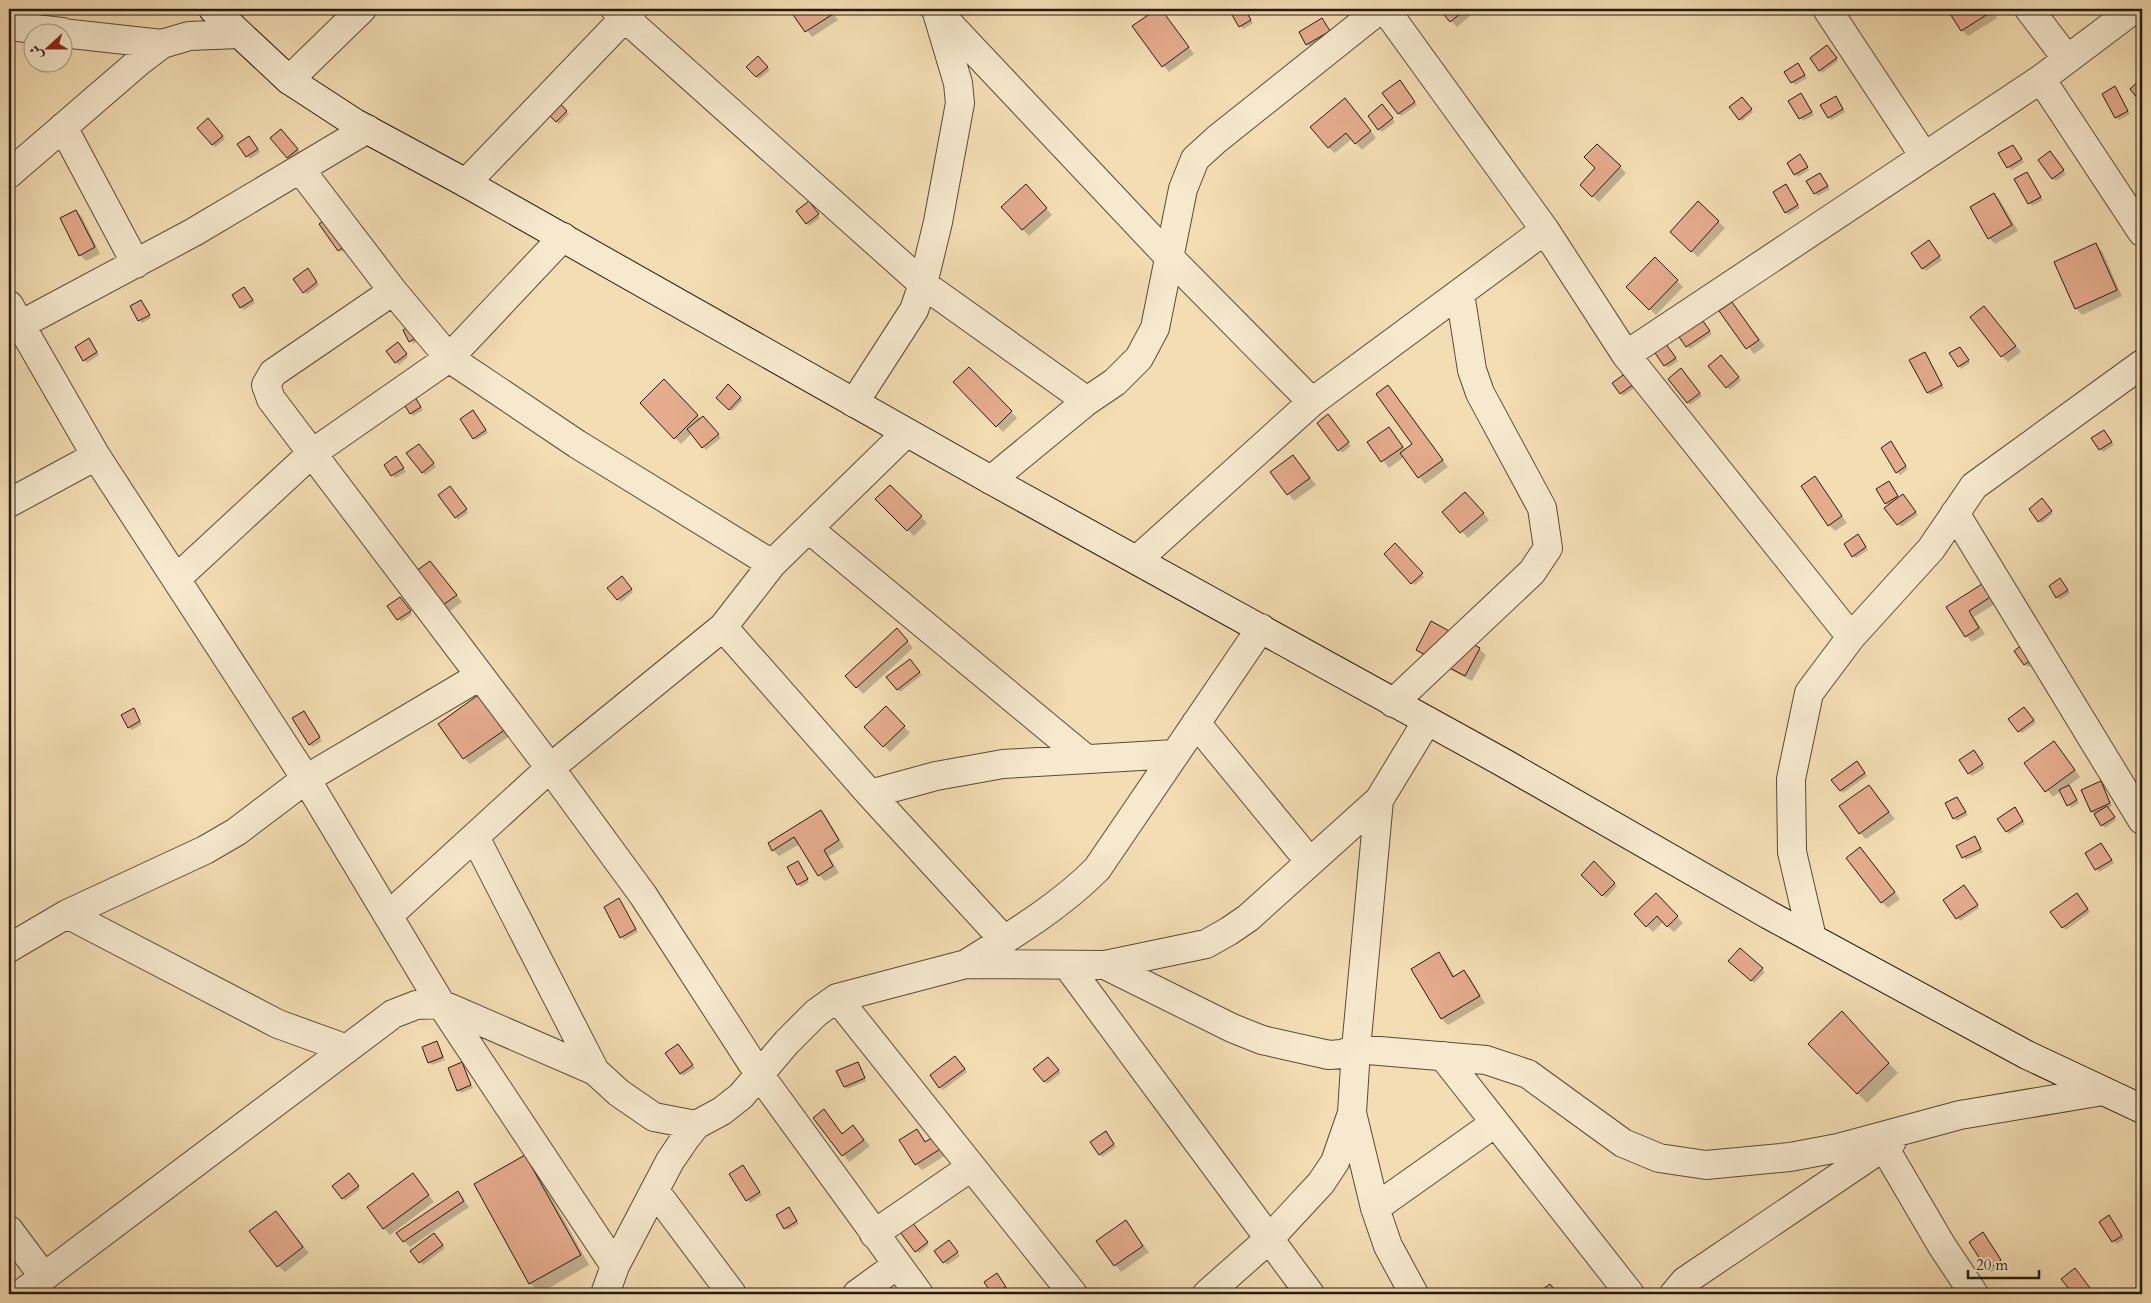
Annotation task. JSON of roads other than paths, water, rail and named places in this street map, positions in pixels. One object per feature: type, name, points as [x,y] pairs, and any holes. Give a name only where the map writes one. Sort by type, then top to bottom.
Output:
[{"type":"street","points":[[213,9],[289,80],[367,129],[466,182],[906,433],[1393,702],[1812,938],[2027,1056],[2142,1109]]},
{"type":"street","points":[[289,80],[362,9]]},
{"type":"street","points":[[936,9],[1169,256],[1312,402]]},
{"type":"street","points":[[854,403],[914,310],[923,284],[938,222],[960,103],[958,83],[936,9]]},
{"type":"street","points":[[991,480],[1087,402],[1115,382],[1139,358],[1155,328],[1182,189],[1196,159],[1217,138],[1380,9]]},
{"type":"street","points":[[1385,9],[1545,230],[1626,354],[1851,638]]},
{"type":"street","points":[[1827,9],[1924,156]]},
{"type":"street","points":[[2029,9],[2067,59]]},
{"type":"street","points":[[1626,354],[2040,79],[2134,9]]},
{"type":"street","points":[[466,182],[624,11],[923,284],[1087,402]]},
{"type":"street","points":[[9,26],[22,27]]},
{"type":"street","points":[[72,33],[162,44]]},
{"type":"street","points":[[9,174],[162,44],[189,36],[239,34]]},
{"type":"street","points":[[2040,79],[2142,232]]},
{"type":"street","points":[[63,127],[136,264]]},
{"type":"street","points":[[367,129],[194,232],[136,264],[14,315],[96,456],[306,779],[606,1284]]},
{"type":"street","points":[[300,169],[393,291],[449,358],[577,444],[772,564]]},
{"type":"street","points":[[1137,560],[1312,402],[1545,230]]},
{"type":"street","points":[[176,578],[311,454],[449,358],[563,238]]},
{"type":"street","points":[[393,291],[273,373],[266,385],[271,399],[550,768],[642,895],[759,1074],[919,1294]]},
{"type":"street","points":[[1393,702],[1532,572],[1548,548],[1542,508],[1480,393],[1475,378],[1460,293]]},
{"type":"street","points":[[1812,938],[1792,852],[1791,779],[1809,693],[1851,638],[1931,549],[1974,486],[2142,364]]},
{"type":"street","points":[[388,916],[550,768],[723,627],[772,564],[906,433]]},
{"type":"street","points":[[9,503],[96,456]]},
{"type":"street","points":[[1955,513],[2142,820]]},
{"type":"street","points":[[809,529],[1086,759]]},
{"type":"street","points":[[723,627],[870,794],[1004,940]]},
{"type":"street","points":[[966,964],[1049,911],[1076,890],[1097,869],[1260,628]]},
{"type":"street","points":[[9,948],[67,914],[205,850],[236,832],[306,779],[480,676]]},
{"type":"street","points":[[606,1284],[670,1161],[696,1125],[722,1111],[741,1096],[786,1042],[816,1013],[837,998],[966,964],[1106,965],[1206,944],[1229,932],[1248,918],[1379,800],[1427,721]]},
{"type":"street","points":[[1196,723],[1310,862]]},
{"type":"street","points":[[870,794],[936,776],[1003,764],[1175,754]]},
{"type":"street","points":[[1207,1294],[1270,1239],[1321,1183],[1335,1162],[1352,1114],[1356,1049],[1379,800]]},
{"type":"street","points":[[475,837],[595,1071]]},
{"type":"street","points":[[67,914],[260,1016],[347,1049]]},
{"type":"street","points":[[1067,965],[1310,1294]]},
{"type":"street","points":[[1106,965],[1232,1028],[1262,1040],[1329,1055],[1342,1054],[1356,1049],[1486,1060],[1528,1074],[1623,1143],[1659,1158],[1706,1165],[1790,1157],[1838,1148],[1960,1115],[2103,1091]]},
{"type":"street","points":[[837,998],[1073,1294]]},
{"type":"street","points":[[21,1294],[393,1014],[416,1005],[440,1004],[595,1071],[619,1093],[654,1117],[696,1125]]},
{"type":"street","points":[[1444,1056],[1630,1294]]},
{"type":"street","points":[[1352,1114],[1375,1208],[1388,1246],[1414,1294]]},
{"type":"street","points":[[1375,1208],[1495,1123]]},
{"type":"street","points":[[1674,1294],[1685,1281],[1910,1129]]},
{"type":"street","points":[[1884,1147],[1942,1246],[1974,1294]]},
{"type":"street","points":[[874,1234],[971,1167]]},
{"type":"street","points":[[655,1191],[732,1294]]},
{"type":"street","points":[[9,1230],[44,1277]]},
{"type":"street","points":[[857,1294],[897,1265]]}]
